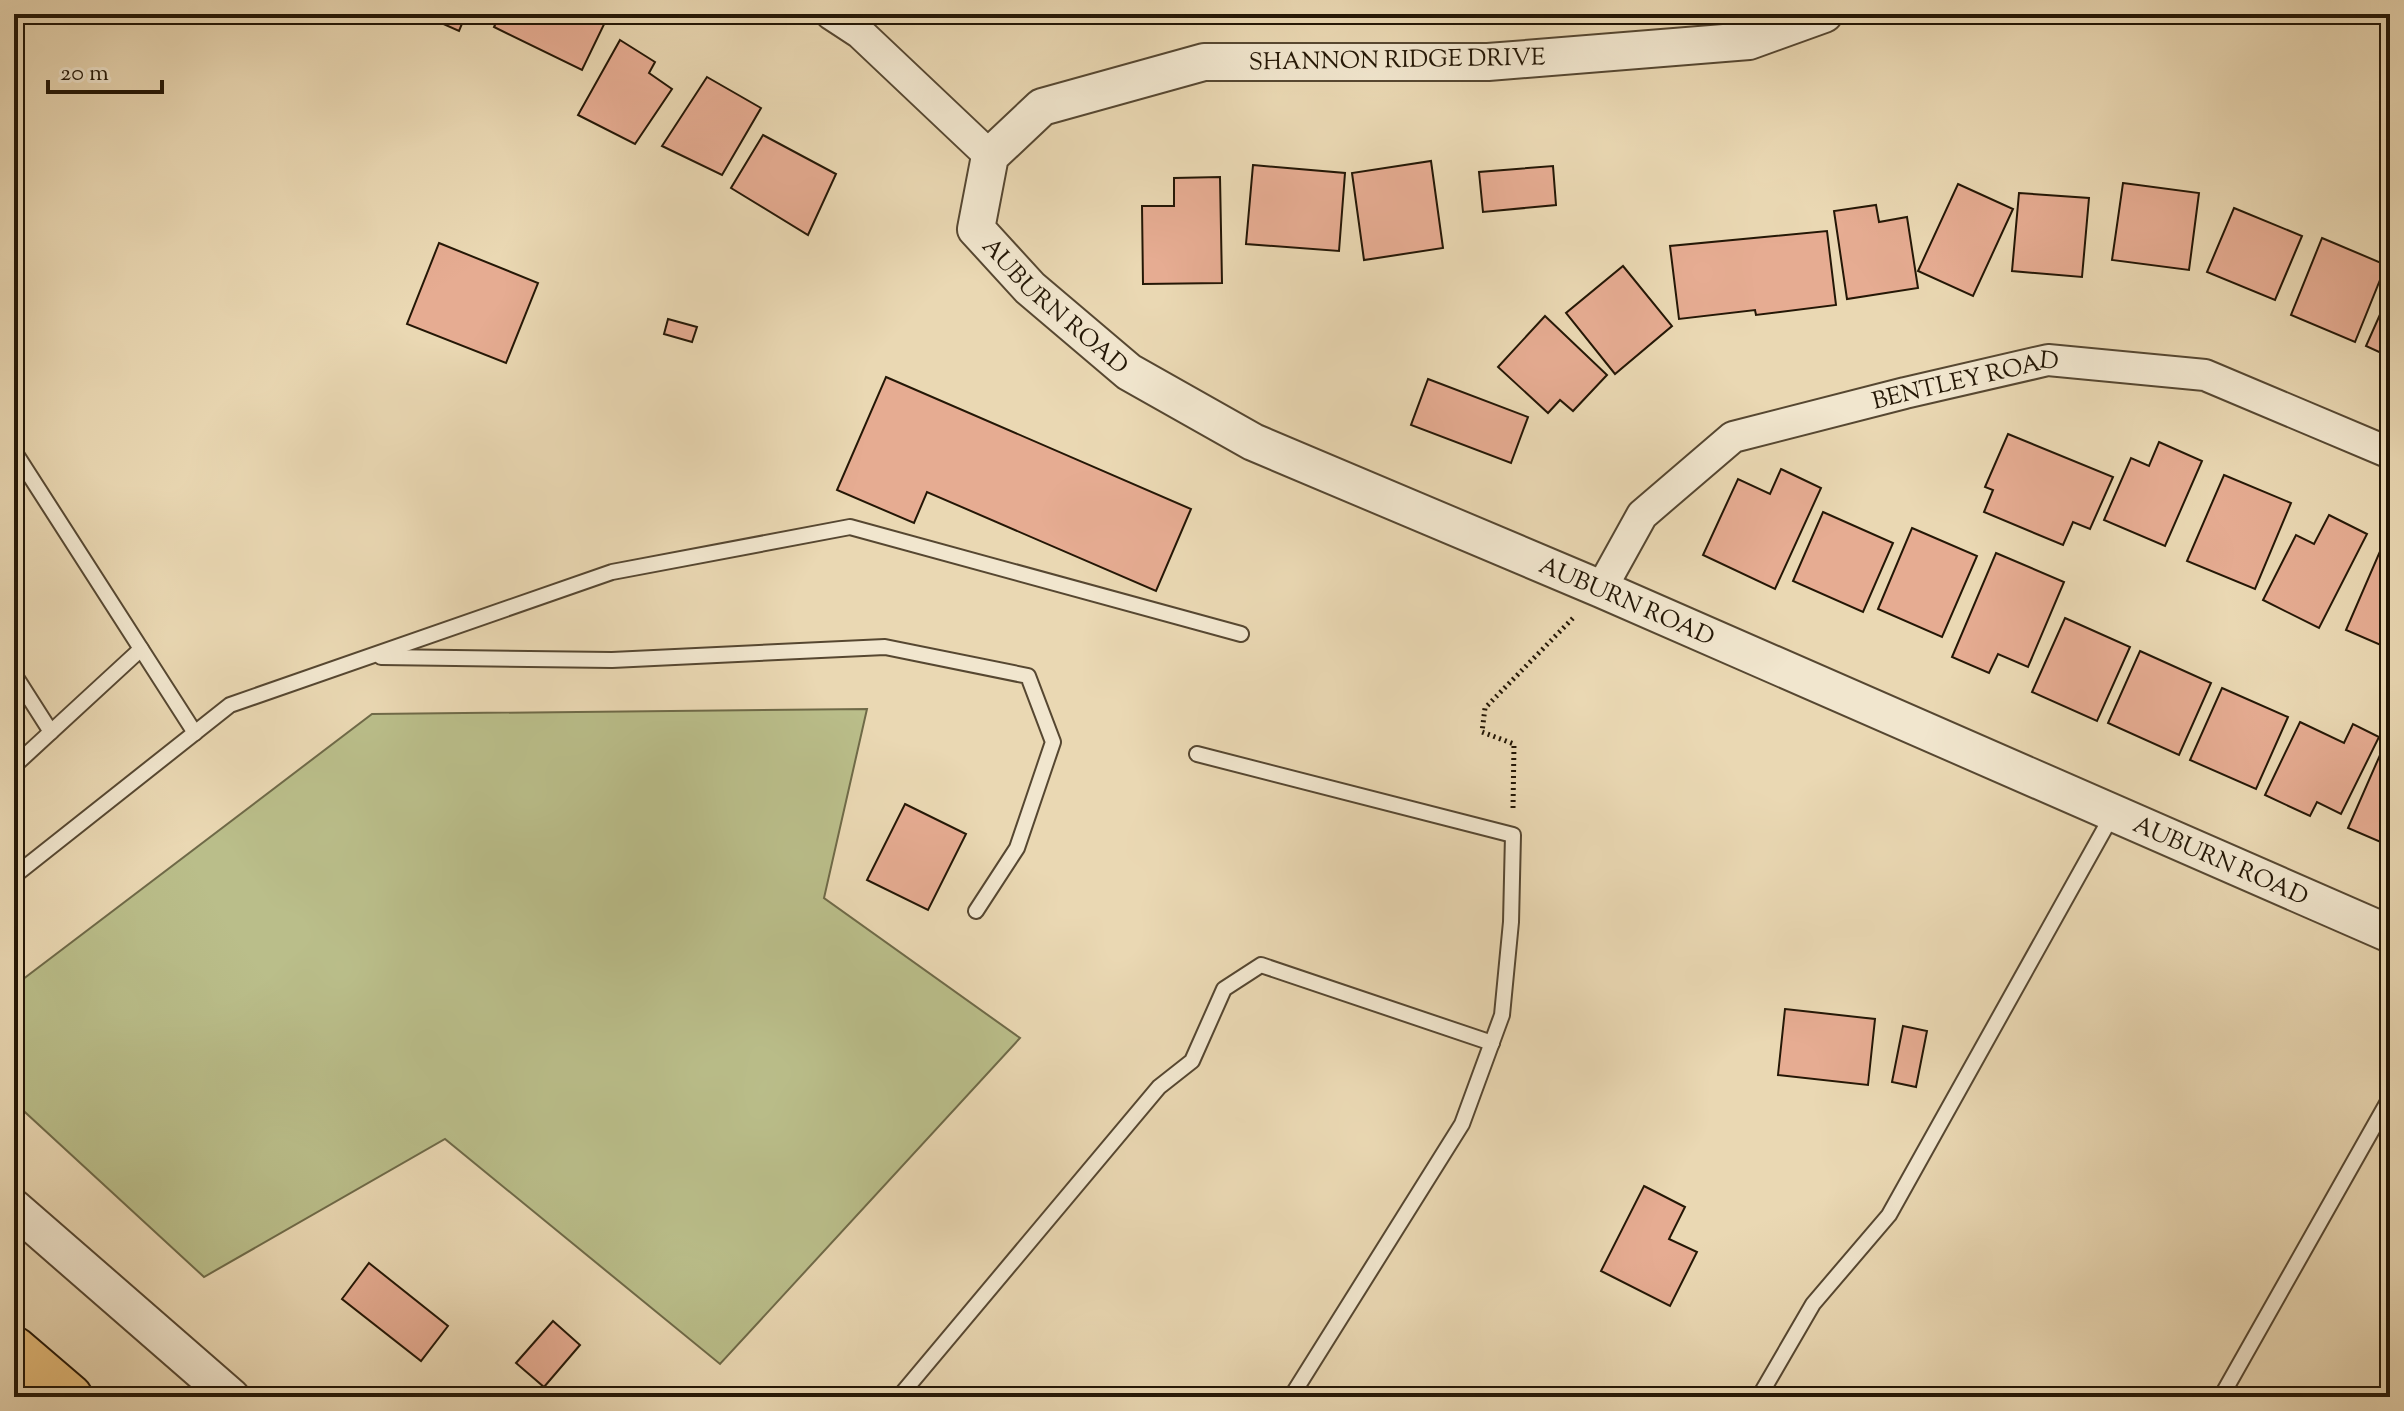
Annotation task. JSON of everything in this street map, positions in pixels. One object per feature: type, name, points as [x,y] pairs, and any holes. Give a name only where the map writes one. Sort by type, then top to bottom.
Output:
[{"type":"highway","points":[[14,1349],[70,1397]]},
{"type":"street","points":[[831,14],[860,33],[990,156]]},
{"type":"street","name":"SHANNON RIDGE DRIVE","points":[[990,156],[1042,107],[1204,62],[1488,62],[1749,41],[1824,14]]},
{"type":"street","name":"AUBURN ROAD","points":[[990,156],[976,229],[1030,288],[1129,372],[1253,442],[1601,589],[2390,934]]},
{"type":"street","name":"BENTLEY ROAD","points":[[1601,589],[1642,515],[1733,437],[2048,360],[2205,375],[2390,453]]},
{"type":"street","points":[[14,1208],[231,1397]]},
{"type":"lane","points":[[14,451],[195,733]]},
{"type":"lane","points":[[14,876],[230,705],[612,572],[850,527],[1241,634]]},
{"type":"lane","points":[[369,657],[612,660],[885,647],[1028,676],[1053,742],[1017,848],[976,911]]},
{"type":"lane","points":[[14,766],[141,649]]},
{"type":"lane","points":[[14,674],[51,732]]},
{"type":"lane","points":[[1197,754],[1513,835],[1511,922],[1502,1015],[1462,1124],[1291,1397]]},
{"type":"lane","points":[[1759,1397],[1813,1304],[1889,1215],[2114,812]]},
{"type":"lane","points":[[899,1397],[1159,1087],[1192,1061],[1224,989],[1261,965],[1492,1043]]},
{"type":"lane","points":[[2221,1397],[2390,1098]]},
{"type":"path","points":[[1513,835],[1514,744],[1482,732],[1485,708],[1601,589]]},
{"type":"green space","points":[[867,709],[824,898],[1020,1038],[720,1364],[445,1139],[204,1277],[14,1102],[14,986],[372,714]]},
{"type":"building","points":[[421,14],[466,14],[459,31]]},
{"type":"building","points":[[500,14],[609,14],[582,70],[494,27]]},
{"type":"building","points":[[620,40],[655,62],[649,73],[672,89],[635,144],[578,115]]},
{"type":"building","points":[[707,77],[761,108],[722,175],[662,146]]},
{"type":"building","points":[[763,135],[836,174],[808,235],[731,188]]},
{"type":"building","points":[[1431,161],[1443,248],[1364,260],[1352,173]]},
{"type":"building","points":[[1253,165],[1345,173],[1339,251],[1246,244]]},
{"type":"building","points":[[1553,166],[1556,205],[1483,212],[1479,172]]},
{"type":"building","points":[[1220,177],[1222,283],[1143,284],[1142,206],[1174,206],[1174,178]]},
{"type":"building","points":[[2123,183],[2199,193],[2189,270],[2112,260]]},
{"type":"building","points":[[1958,184],[2013,209],[1973,296],[1918,271]]},
{"type":"building","points":[[2019,193],[2089,198],[2082,277],[2012,271]]},
{"type":"building","points":[[1876,205],[1879,222],[1907,217],[1918,288],[1847,299],[1834,211]]},
{"type":"building","points":[[2234,208],[2302,236],[2275,300],[2207,272]]},
{"type":"building","points":[[1827,231],[1836,305],[1756,315],[1755,310],[1679,319],[1670,246]]},
{"type":"building","points":[[2322,238],[2386,265],[2355,342],[2291,315]]},
{"type":"building","points":[[439,243],[538,283],[506,363],[407,324]]},
{"type":"building","points":[[1623,266],[1672,326],[1615,374],[1566,313]]},
{"type":"building","points":[[2390,292],[2390,357],[2366,346]]},
{"type":"building","points":[[1545,316],[1607,375],[1573,411],[1560,400],[1548,413],[1498,367]]},
{"type":"building","points":[[668,319],[697,327],[692,342],[664,334]]},
{"type":"building","points":[[886,377],[1191,509],[1156,591],[927,492],[914,523],[837,490]]},
{"type":"building","points":[[1428,379],[1528,417],[1511,463],[1411,425]]},
{"type":"building","points":[[2008,434],[2113,477],[2090,529],[2073,522],[2063,545],[1984,512],[1993,490],[1985,487]]},
{"type":"building","points":[[2159,442],[2202,461],[2165,546],[2104,520],[2131,458],[2149,466]]},
{"type":"building","points":[[1781,469],[1821,488],[1775,589],[1703,555],[1738,479],[1770,494]]},
{"type":"building","points":[[2224,475],[2291,503],[2255,589],[2187,561]]},
{"type":"building","points":[[1823,512],[1893,543],[1863,612],[1793,581]]},
{"type":"building","points":[[2329,515],[2367,534],[2319,628],[2263,600],[2296,535],[2314,544]]},
{"type":"building","points":[[1912,528],[1977,556],[1942,637],[1878,609]]},
{"type":"building","points":[[2384,542],[2390,545],[2390,649],[2346,630]]},
{"type":"building","points":[[1996,553],[2064,582],[2028,667],[1998,654],[1989,673],[1952,657]]},
{"type":"building","points":[[2065,618],[2130,647],[2097,721],[2032,692]]},
{"type":"building","points":[[2140,651],[2211,683],[2179,755],[2108,723]]},
{"type":"building","points":[[2222,688],[2288,717],[2256,789],[2190,760]]},
{"type":"building","points":[[2300,722],[2344,743],[2353,724],[2379,737],[2341,814],[2317,802],[2310,816],[2265,795]]},
{"type":"building","points":[[2380,755],[2390,760],[2390,846],[2348,828]]},
{"type":"building","points":[[905,804],[966,834],[928,910],[867,880]]},
{"type":"building","points":[[1785,1009],[1875,1019],[1868,1085],[1778,1075]]},
{"type":"building","points":[[1903,1026],[1927,1031],[1916,1087],[1892,1082]]},
{"type":"building","points":[[1644,1186],[1685,1207],[1669,1239],[1697,1252],[1670,1306],[1601,1271]]},
{"type":"building","points":[[369,1263],[448,1326],[421,1361],[342,1299]]},
{"type":"building","points":[[553,1321],[580,1345],[544,1387],[516,1363]]}]
